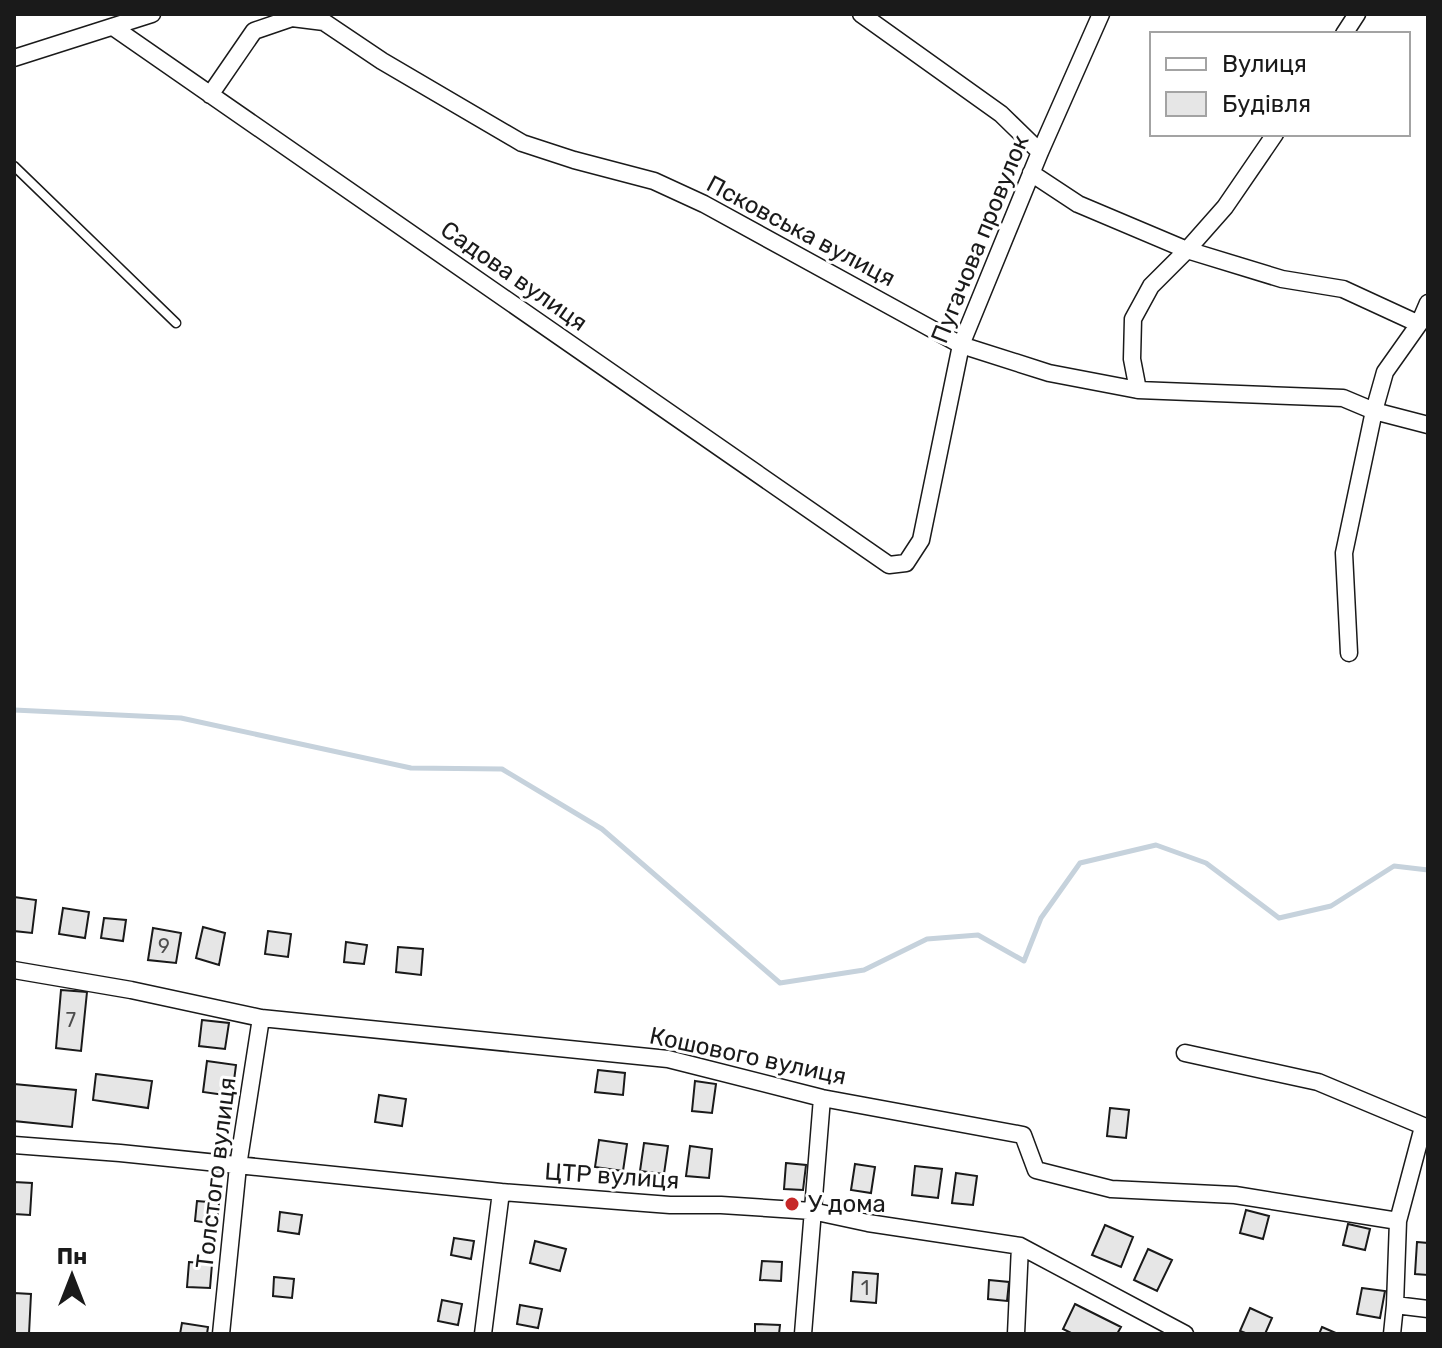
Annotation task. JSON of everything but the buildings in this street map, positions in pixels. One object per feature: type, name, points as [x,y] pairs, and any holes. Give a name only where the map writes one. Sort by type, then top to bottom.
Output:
[{"type":"street","points":[[14,58],[152,14]]},
{"type":"street","points":[[861,14],[1001,114],[1040,152]]},
{"type":"street","name":"Пугачова провулок","points":[[889,565],[906,563],[921,540],[961,345],[1031,173],[1101,14]]},
{"type":"street","points":[[1345,32],[1357,14]]},
{"type":"street","name":"Псковська вулиця","points":[[210,95],[254,31],[292,18],[324,22],[382,61],[522,143],[654,181],[704,204],[961,345],[1049,373],[1138,390],[1343,398],[1374,411],[1428,425]]},
{"type":"street","name":"Садова вулиця","points":[[113,27],[889,565]]},
{"type":"street","points":[[1138,390],[1132,359],[1133,319],[1151,286],[1225,207],[1274,136]]},
{"type":"street","points":[[1031,173],[1078,204],[1187,250],[1282,279],[1343,289],[1419,324]]},
{"type":"street","points":[[1349,653],[1344,553],[1374,411],[1385,372],[1419,324],[1428,303]]},
{"type":"street","name":"Кошового вулиця","points":[[14,970],[131,990],[261,1018],[668,1059],[822,1098],[1023,1135],[1036,1170],[1111,1189],[1235,1195],[1398,1221]]},
{"type":"street","name":"Толстого вулиця","points":[[221,1334],[238,1166],[261,1018]]},
{"type":"street","points":[[1185,1053],[1318,1082],[1426,1127],[1398,1221],[1392,1334]]},
{"type":"street","points":[[803,1334],[822,1098]]},
{"type":"street","name":"ЦТР вулиця","points":[[14,1145],[501,1192],[670,1205],[812,1211],[868,1223],[1020,1246],[1185,1334]]},
{"type":"street","points":[[483,1334],[501,1192]]},
{"type":"street","points":[[1016,1334],[1020,1246]]},
{"type":"street","points":[[1395,1305],[1428,1309]]},
{"type":"lane","points":[[14,166],[176,323]]},
{"type":"waterway","points":[[14,710],[181,718],[411,768],[502,769],[602,829],[780,983],[864,970],[927,939],[978,935],[1024,961],[1041,918],[1080,863],[1156,845],[1206,863],[1279,918],[1331,906],[1394,866],[1428,870]]},
{"type":"place","name":"У дома","points":[[792,1204]]}]
